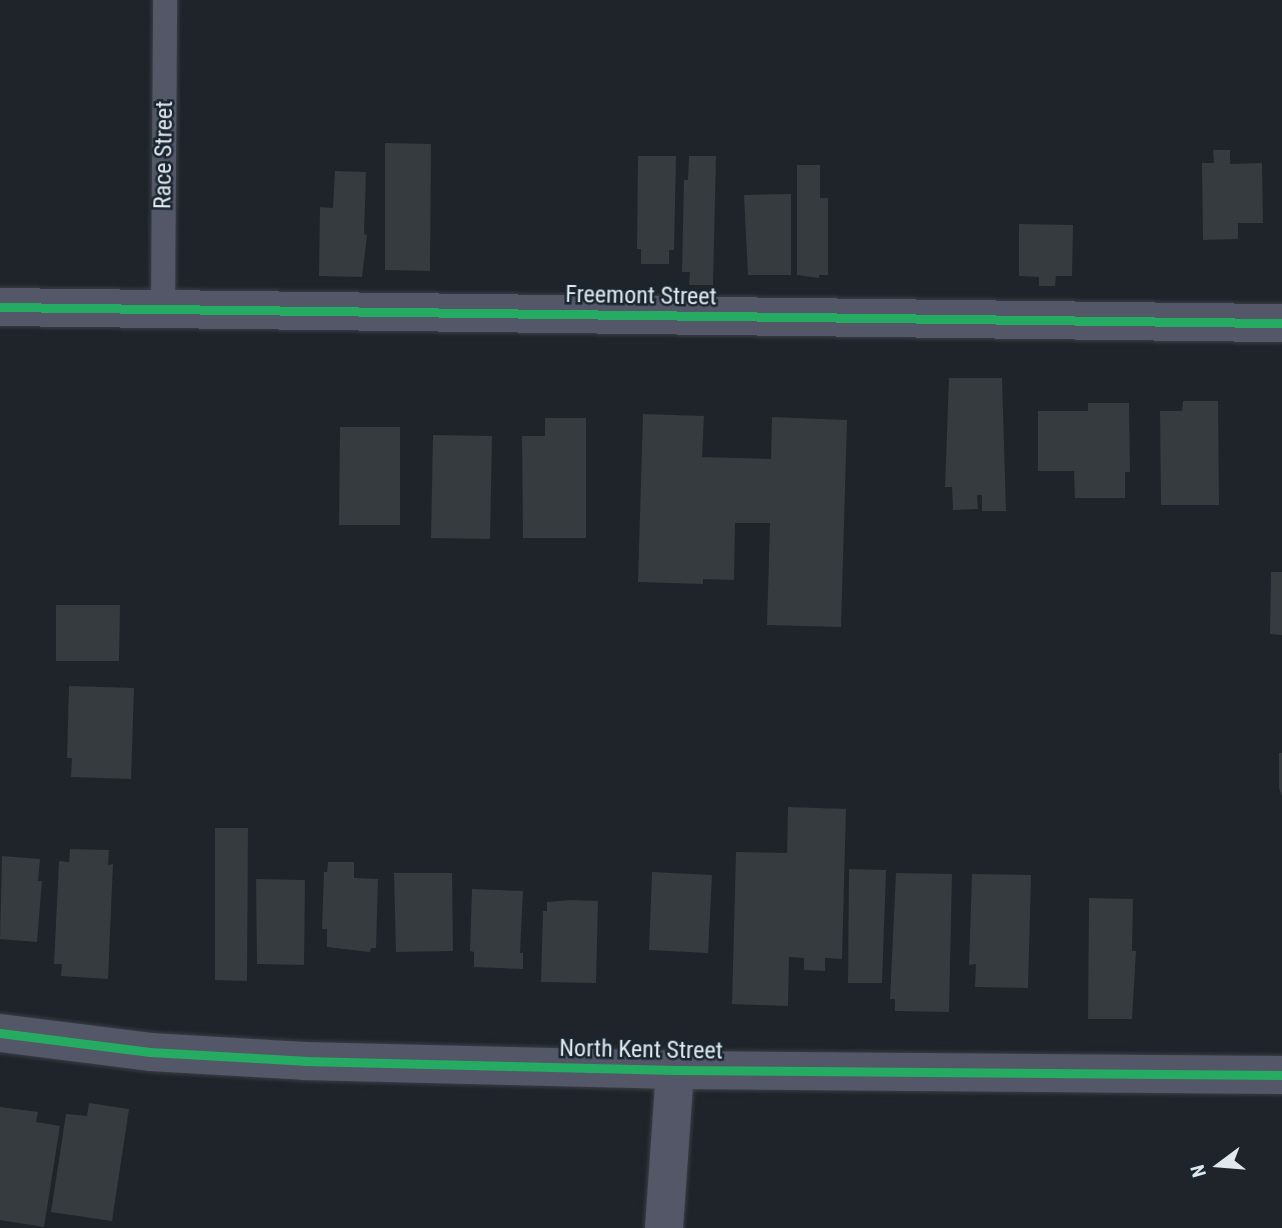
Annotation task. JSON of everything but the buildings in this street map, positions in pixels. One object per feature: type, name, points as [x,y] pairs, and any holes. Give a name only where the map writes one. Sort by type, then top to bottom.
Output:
[{"type":"street","name":"Freemont Street","points":[[0,307],[1282,323]]},
{"type":"street","name":"North Kent Street","points":[[0,1032],[149,1052],[304,1061],[675,1070],[1282,1075]]},
{"type":"street","points":[[664,1228],[675,1070]]},
{"type":"lane","name":"Race Street","points":[[163,309],[165,0]]},
{"type":"cycle path","points":[[0,307],[1282,323]]},
{"type":"cycle path","points":[[0,1033],[150,1052],[304,1061],[675,1070],[1282,1075]]}]
